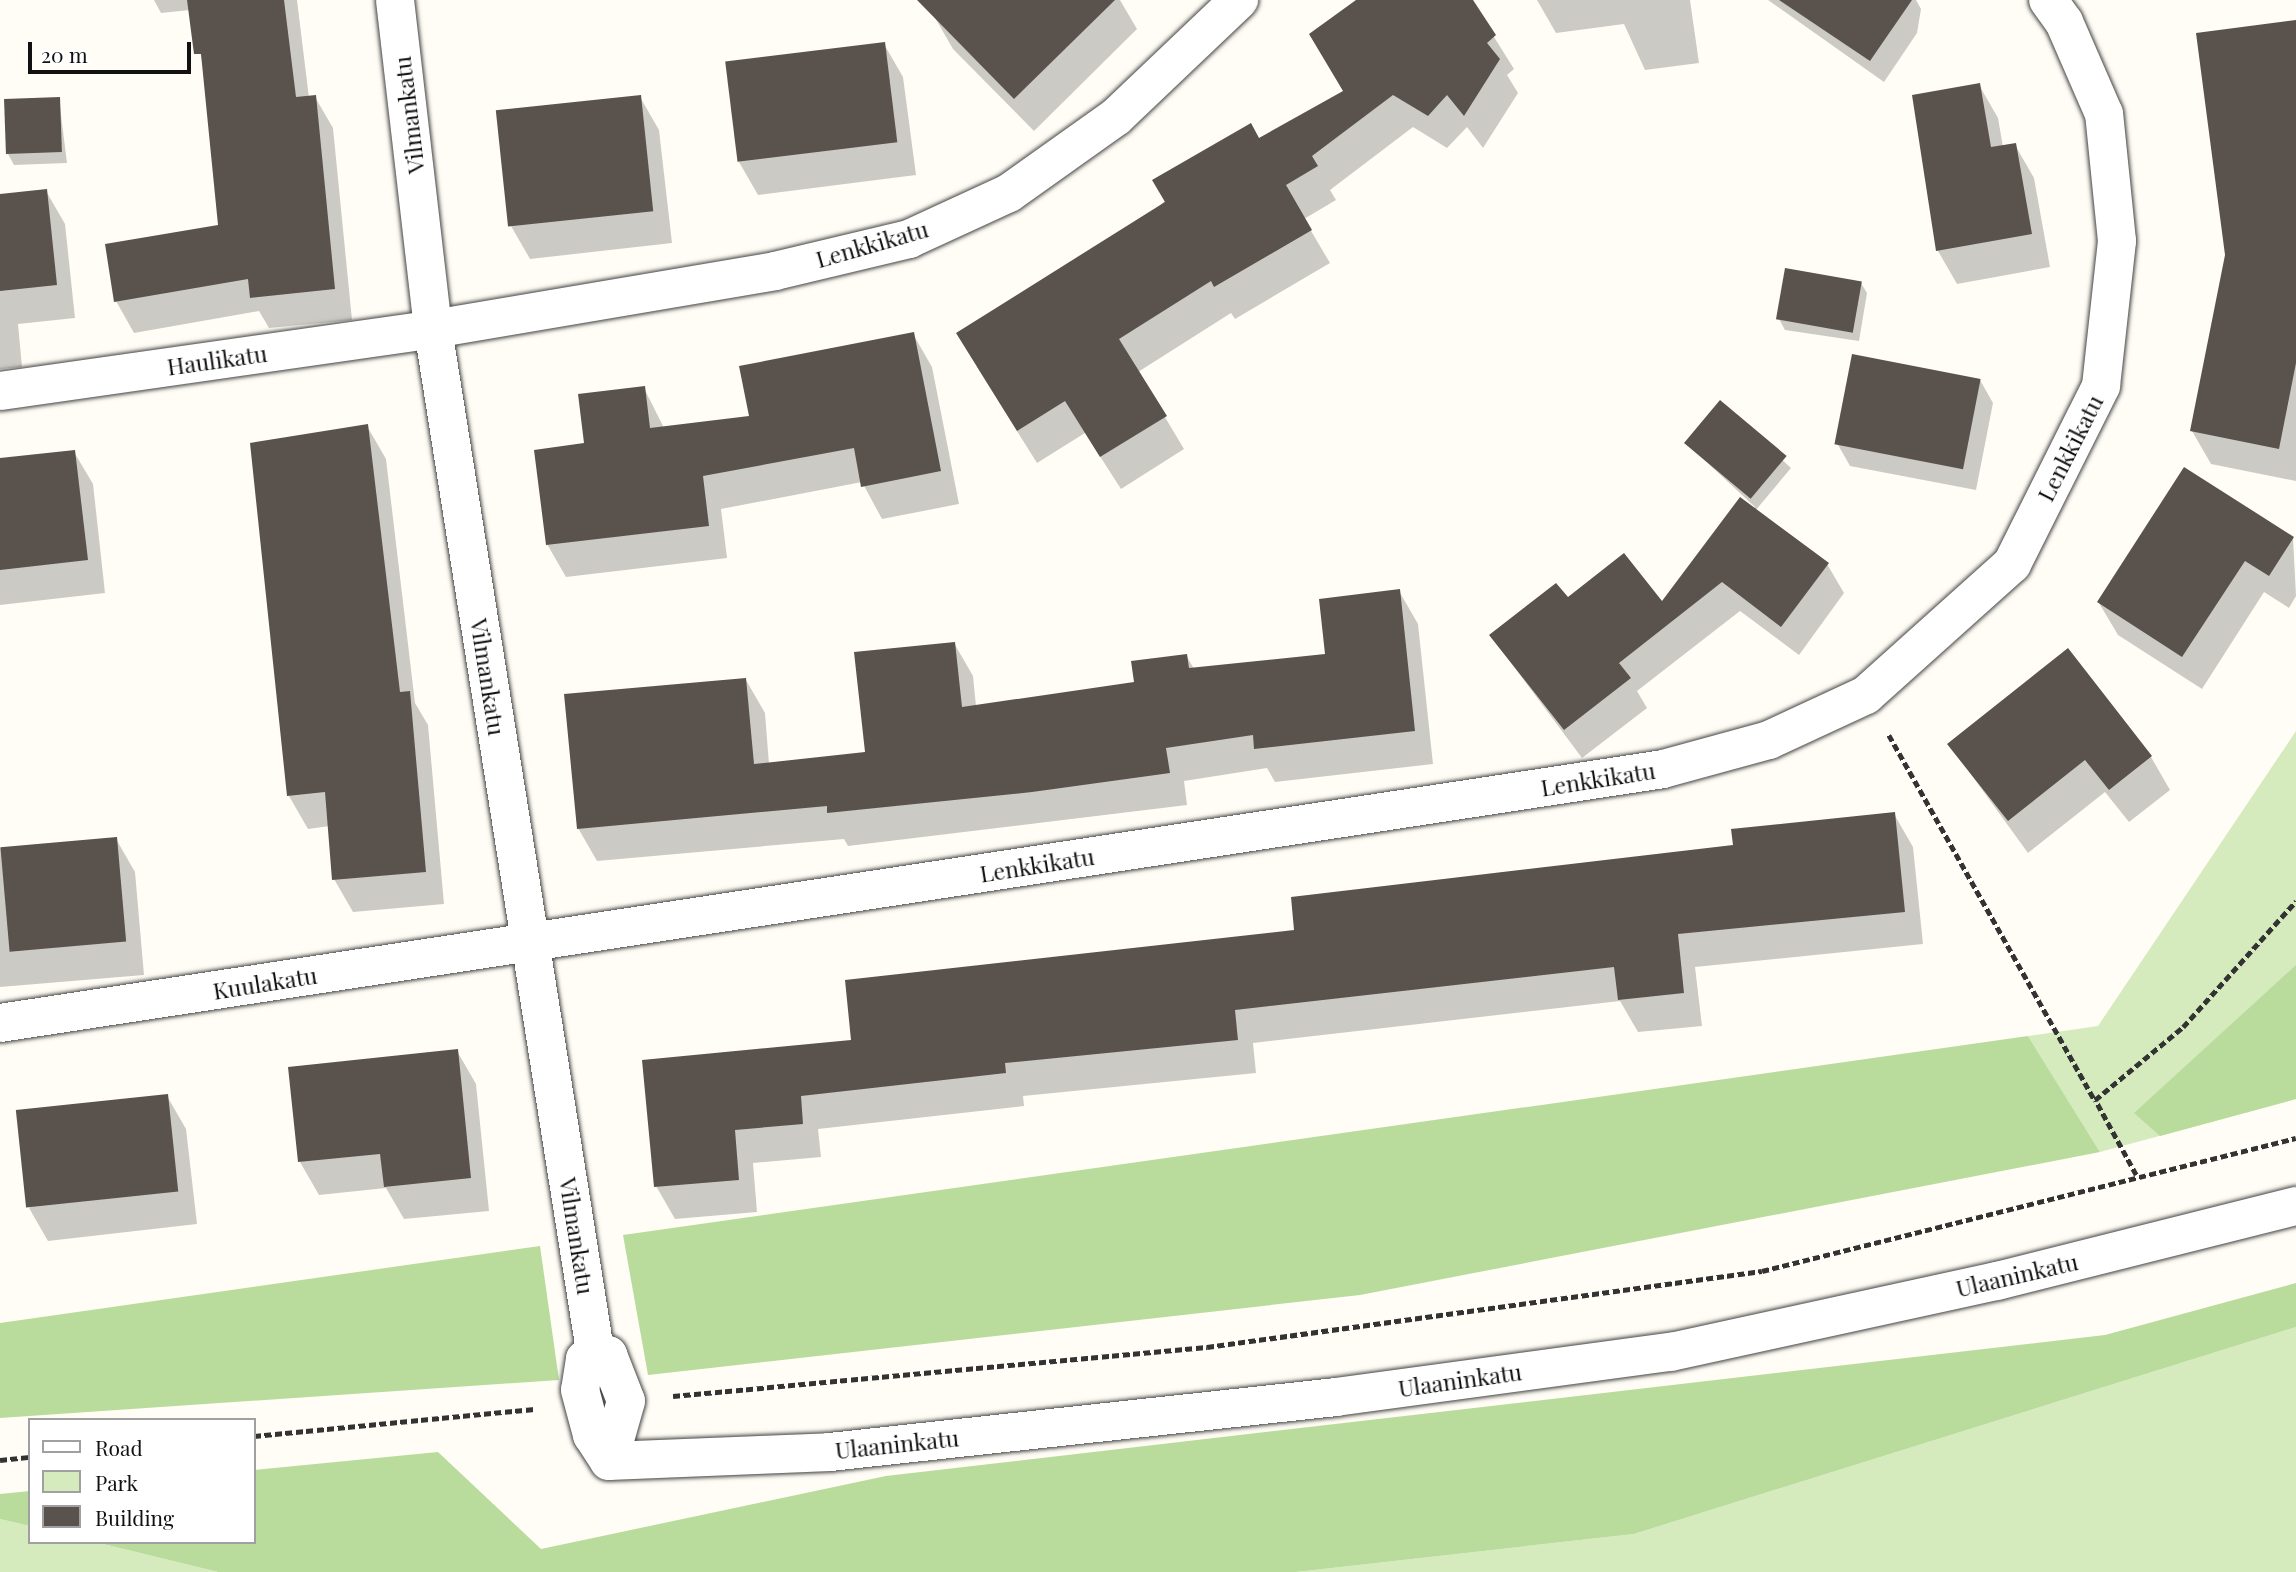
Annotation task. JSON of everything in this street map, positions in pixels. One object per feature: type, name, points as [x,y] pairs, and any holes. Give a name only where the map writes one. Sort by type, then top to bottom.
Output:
[{"type":"street","name":"Vilmankatu","points":[[396,0],[433,329],[595,1351]]},
{"type":"street","name":"Lenkkikatu","points":[[433,329],[775,271],[908,239],[1009,193],[1116,117],[1239,0]]},
{"type":"street","name":"Lenkkikatu","points":[[531,943],[1663,769],[1769,740],[1866,695],[2012,564],[2101,386],[2117,241],[2104,114],[2064,22],[2048,0]]},
{"type":"street","name":"Haulikatu","points":[[0,391],[433,329]]},
{"type":"street","name":"Kuulakatu","points":[[0,1023],[531,943]]},
{"type":"street","name":"Ulaaninkatu","points":[[609,1461],[830,1452],[1336,1397],[1671,1352],[1997,1281],[2296,1206]]},
{"type":"street","points":[[595,1351],[608,1355],[626,1401],[609,1461],[582,1404],[581,1374],[585,1359],[595,1351]]},
{"type":"path","points":[[1866,695],[2136,1175]]},
{"type":"path","points":[[2095,1100],[2183,1027],[2296,901]]},
{"type":"path","points":[[626,1401],[1207,1347],[1762,1271],[2136,1175],[2296,1138]]},
{"type":"path","points":[[256,1436],[582,1404]]},
{"type":"path","points":[[0,1460],[28,1457]]},
{"type":"green space","points":[[2296,731],[2296,1099],[2100,1152],[2028,1036],[2098,1026]]},
{"type":"green space","points":[[2296,965],[2296,1099],[2160,1136],[2134,1113]]},
{"type":"green space","points":[[2028,1036],[2100,1152],[1360,1295],[648,1375],[623,1235]]},
{"type":"green space","points":[[540,1246],[559,1380],[0,1418],[0,1323]]},
{"type":"green space","points":[[2296,1283],[2296,1327],[1634,1534],[1296,1572],[218,1572],[103,1544],[256,1544],[256,1470],[438,1452],[541,1549],[886,1476],[2105,1335]]},
{"type":"green space","points":[[2296,1327],[2296,1572],[1296,1572],[1634,1534]]},
{"type":"green space","points":[[28,1491],[28,1526],[0,1519],[0,1494]]},
{"type":"green space","points":[[0,1519],[28,1526],[28,1544],[103,1544],[218,1572],[0,1572]]},
{"type":"building","points":[[187,0],[284,0],[296,97],[316,95],[335,289],[250,298],[248,279],[114,302],[105,244],[218,225],[201,54],[194,54]]},
{"type":"building","points":[[917,0],[1115,0],[1014,99]]},
{"type":"building","points":[[1356,0],[1473,0],[1496,35],[1487,43],[1500,59],[1464,116],[1447,95],[1428,116],[1393,95],[1312,156],[1318,166],[1286,185],[1312,230],[1214,287],[1211,281],[1119,339],[1167,416],[1100,457],[1065,401],[1017,431],[956,333],[1165,202],[1152,180],[1251,123],[1259,138],[1343,91],[1309,34]]},
{"type":"building","points":[[1779,0],[1912,0],[1870,61]]},
{"type":"building","points":[[2296,20],[2296,363],[2279,449],[2190,431],[2225,255],[2196,33]]},
{"type":"building","points":[[885,42],[897,142],[738,162],[725,62]]},
{"type":"building","points":[[1980,83],[1991,147],[2016,143],[2032,234],[1936,251],[1912,95]]},
{"type":"building","points":[[641,95],[653,211],[508,227],[496,110]]},
{"type":"building","points":[[60,97],[62,152],[6,154],[4,99]]},
{"type":"building","points":[[47,189],[57,285],[0,291],[0,194]]},
{"type":"building","points":[[1785,268],[1862,282],[1853,333],[1776,319]]},
{"type":"building","points":[[914,332],[941,471],[861,487],[854,448],[703,476],[709,526],[546,545],[534,450],[584,443],[578,394],[645,386],[650,428],[749,416],[739,366]]},
{"type":"building","points":[[1852,354],[1981,379],[1963,469],[1834,444]]},
{"type":"building","points":[[1720,400],[1787,456],[1751,499],[1684,443]]},
{"type":"building","points":[[368,424],[400,692],[410,691],[426,872],[332,880],[325,792],[287,796],[250,443]]},
{"type":"building","points":[[75,450],[88,560],[0,570],[0,458]]},
{"type":"building","points":[[2184,467],[2294,537],[2269,576],[2245,561],[2182,657],[2097,602]]},
{"type":"building","points":[[1740,497],[1829,563],[1781,627],[1722,582],[1619,663],[1631,678],[1564,730],[1489,635],[1556,583],[1568,597],[1624,553],[1662,601]]},
{"type":"building","points":[[1400,589],[1415,731],[1254,749],[1253,735],[1166,748],[1170,773],[1032,792],[827,813],[827,806],[577,829],[564,694],[746,678],[754,764],[865,752],[854,652],[955,642],[962,707],[1134,682],[1131,661],[1187,654],[1189,668],[1325,654],[1319,599]]},
{"type":"building","points":[[2068,648],[2152,756],[2109,790],[2085,760],[2008,821],[1947,744]]},
{"type":"building","points":[[1895,812],[1905,912],[1678,934],[1684,993],[1618,1000],[1614,967],[1235,1010],[1238,1040],[1005,1063],[1006,1073],[801,1096],[803,1124],[735,1130],[739,1180],[654,1187],[642,1060],[851,1040],[845,980],[1294,930],[1291,897],[1733,845],[1731,829]]},
{"type":"building","points":[[117,837],[126,942],[10,952],[0,847]]},
{"type":"building","points":[[458,1049],[471,1178],[384,1187],[380,1154],[298,1162],[288,1067]]},
{"type":"building","points":[[168,1094],[178,1191],[26,1207],[16,1110]]}]
